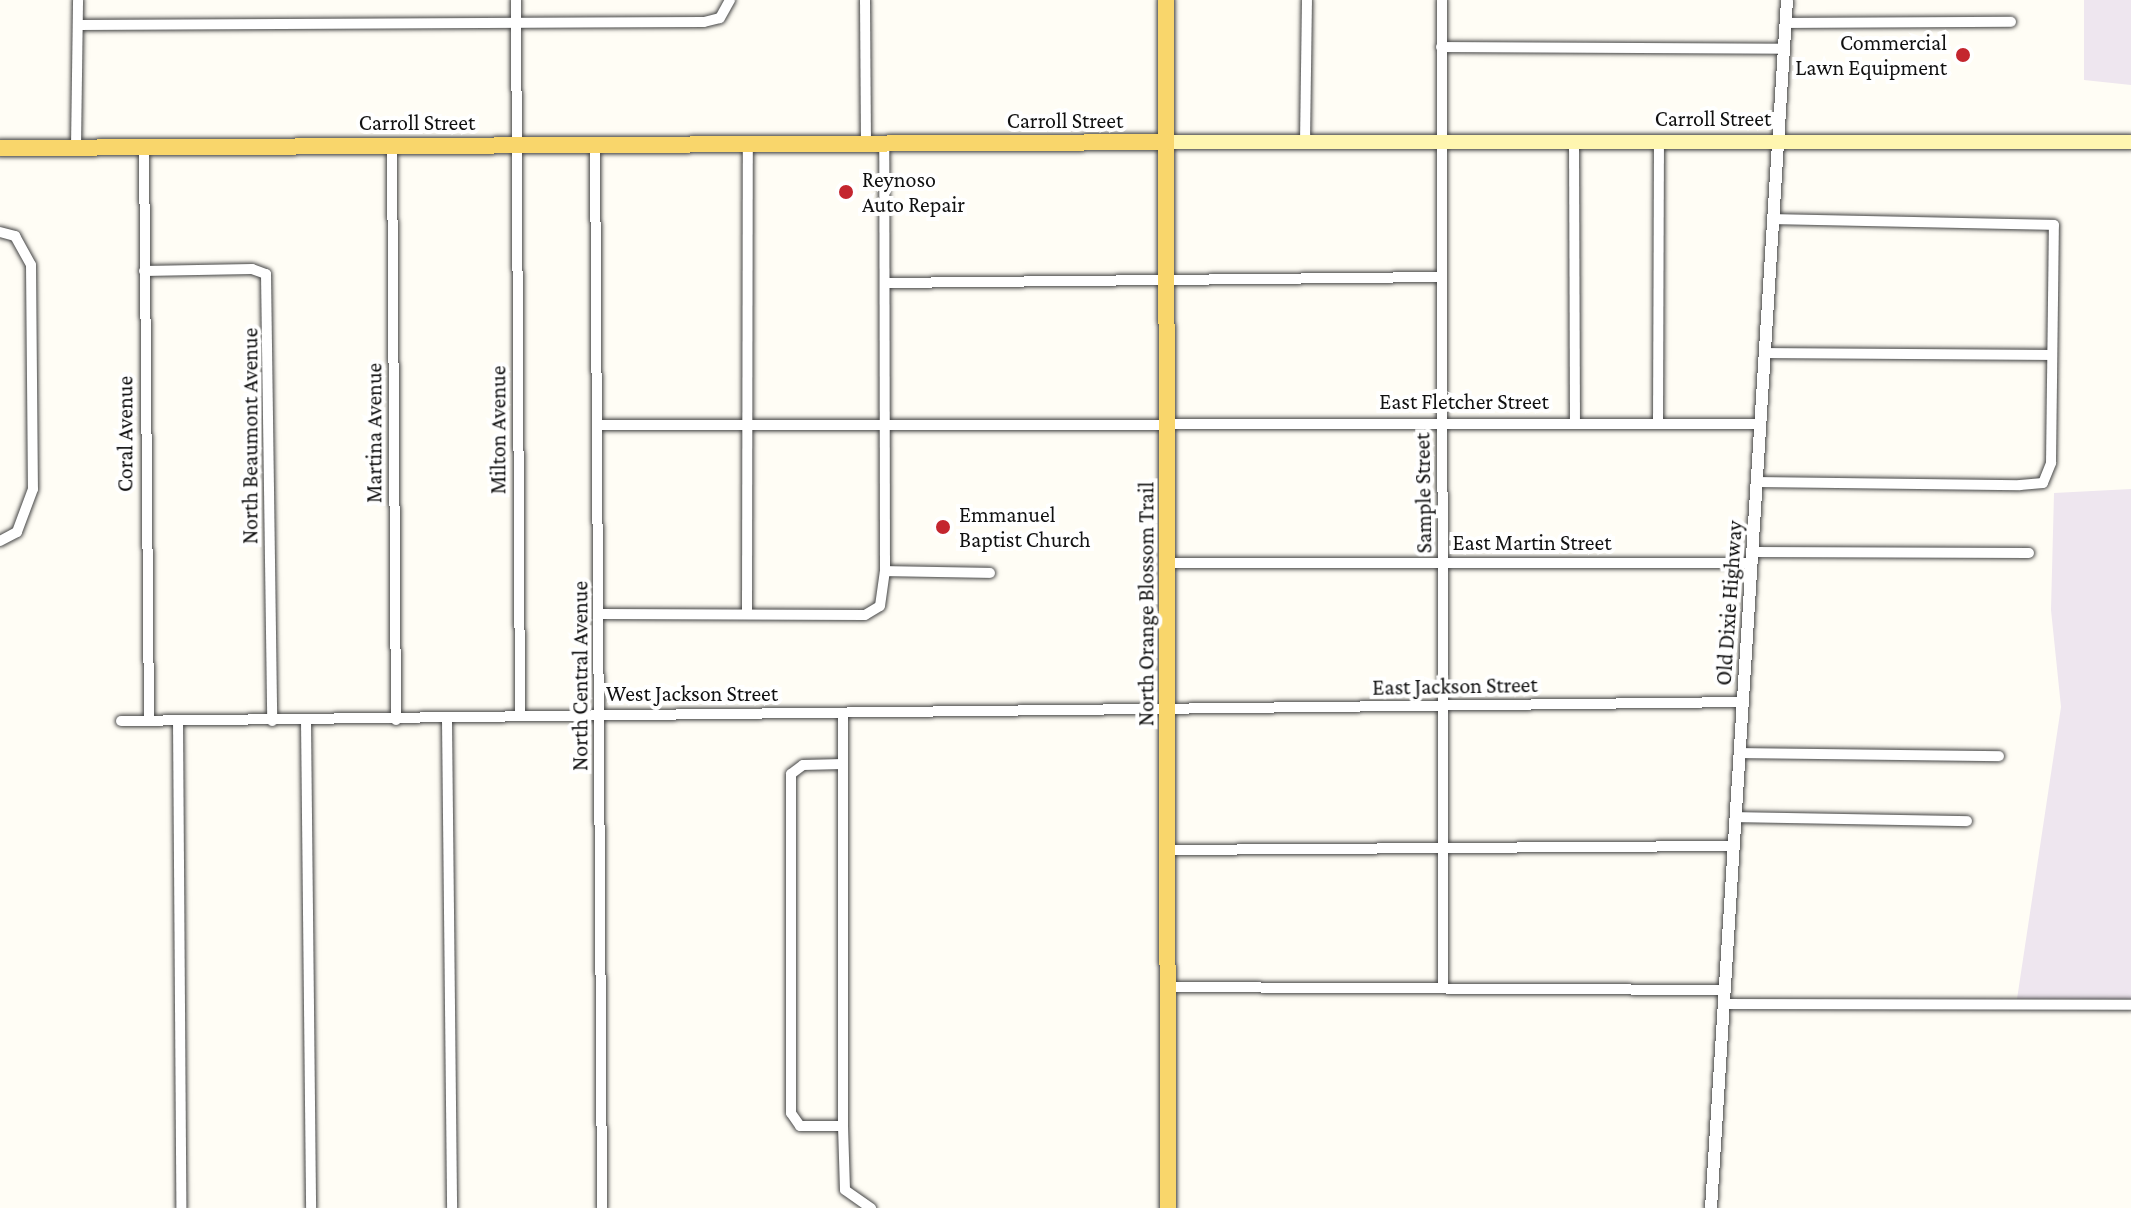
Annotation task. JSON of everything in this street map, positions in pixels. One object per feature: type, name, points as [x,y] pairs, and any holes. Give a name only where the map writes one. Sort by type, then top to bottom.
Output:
[{"type":"main road","name":"North Orange Blossom Trail","points":[[1166,0],[1168,1208]]},
{"type":"main road","name":"Carroll Street","points":[[0,148],[1777,140],[2131,142]]},
{"type":"street","points":[[76,147],[78,0]]},
{"type":"street","name":"Milton Avenue","points":[[516,0],[520,714]]},
{"type":"street","points":[[78,25],[713,21],[730,0]]},
{"type":"street","points":[[865,0],[866,144]]},
{"type":"street","points":[[1305,142],[1307,0]]},
{"type":"street","name":"Sample Street","points":[[1442,0],[1443,986]]},
{"type":"street","name":"Old Dixie Highway","points":[[1711,1208],[1787,0]]},
{"type":"street","points":[[1785,23],[2011,22]]},
{"type":"street","points":[[1441,47],[1784,49]]},
{"type":"street","points":[[1574,141],[1575,422]]},
{"type":"street","points":[[1658,424],[1659,141]]},
{"type":"street","points":[[600,614],[865,615],[880,606],[885,571],[884,143]]},
{"type":"street","name":"North Central Avenue","points":[[595,144],[602,1208]]},
{"type":"street","points":[[747,613],[748,144]]},
{"type":"street","name":"Coral Avenue","points":[[144,146],[149,721]]},
{"type":"street","name":"Martina Avenue","points":[[392,146],[396,720]]},
{"type":"street","points":[[1756,482],[2043,483],[2051,463],[2054,225],[1774,219]]},
{"type":"street","points":[[0,232],[15,236],[31,265],[33,489],[17,532],[0,541]]},
{"type":"street","name":"North Beaumont Avenue","points":[[144,271],[252,269],[266,274],[272,721]]},
{"type":"street","points":[[886,283],[1441,277]]},
{"type":"street","points":[[1764,353],[2051,355]]},
{"type":"street","name":"East Fletcher Street","points":[[599,425],[1760,424]]},
{"type":"street","name":"East Martin Street","points":[[1168,563],[1444,563],[2029,553]]},
{"type":"street","points":[[885,571],[990,573]]},
{"type":"street","name":"East Jackson Street","points":[[1168,709],[1743,702]]},
{"type":"street","name":"West Jackson Street","points":[[121,721],[447,720],[520,714],[843,714],[1168,709]]},
{"type":"street","points":[[843,714],[845,1190],[871,1208]]},
{"type":"street","points":[[447,720],[452,1208]]},
{"type":"street","points":[[178,721],[181,1208]]},
{"type":"street","points":[[306,721],[311,1208]]},
{"type":"street","points":[[1740,753],[1999,756]]},
{"type":"street","points":[[843,764],[803,765],[791,774],[790,885],[792,1120],[800,1126],[843,1126]]},
{"type":"street","points":[[1735,817],[1967,821]]},
{"type":"street","points":[[1168,850],[1733,846]]},
{"type":"street","points":[[1168,987],[1443,986],[1724,990]]},
{"type":"street","points":[[1724,1004],[2131,1005]]},
{"type":"shaded area","points":[[2084,0],[2131,0],[2131,85],[2084,80]]},
{"type":"shaded area","points":[[2131,489],[2131,999],[2017,999],[2061,707],[2051,610],[2054,493]]},
{"type":"place","name":"Commercial Lawn Equipment","points":[[1963,55]]},
{"type":"place","name":"Reynoso Auto Repair","points":[[846,192]]},
{"type":"place","name":"Emmanuel Baptist Church","points":[[943,527]]}]
